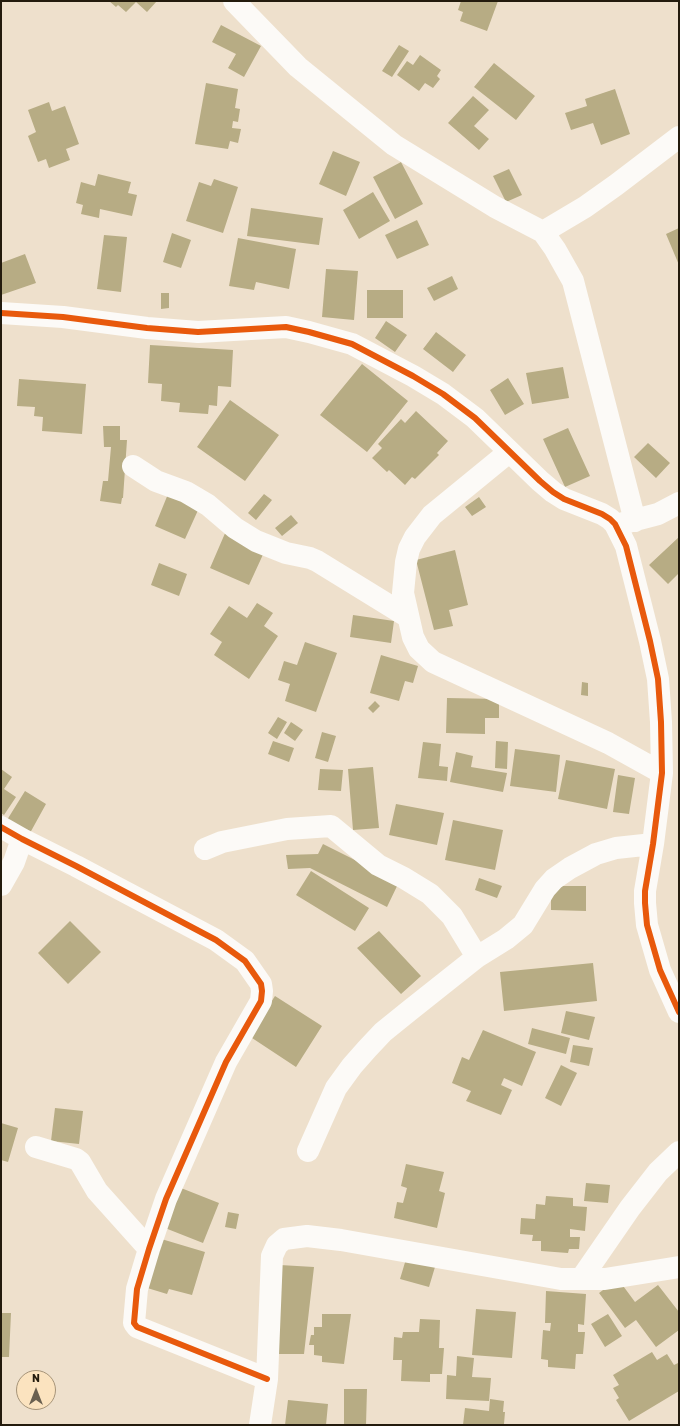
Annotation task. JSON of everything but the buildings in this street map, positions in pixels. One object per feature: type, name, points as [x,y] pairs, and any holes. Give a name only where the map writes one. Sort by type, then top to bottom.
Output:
[{"type":"street","points":[[234,1],[298,67],[394,145],[495,207],[543,232],[555,249],[573,281],[625,523],[626,546],[658,679],[662,774],[645,891],[647,925],[660,970],[679,1012]]},
{"type":"street","points":[[543,232],[585,207],[679,137]]},
{"type":"street","points":[[1,313],[63,317],[147,328],[198,332],[286,327],[352,344],[413,376],[443,394],[475,418],[540,481],[564,499],[602,514],[610,519],[625,523],[658,514],[679,503]]},
{"type":"street","points":[[509,452],[432,515],[414,538],[409,549],[404,594],[413,637],[420,649],[433,662],[608,743],[662,774]]},
{"type":"street","points":[[133,466],[156,481],[186,492],[208,505],[235,528],[256,540],[286,553],[317,561],[408,617]]},
{"type":"street","points":[[204,849],[222,842],[287,829],[331,826],[378,865],[404,878],[430,894],[452,916],[477,957]]},
{"type":"street","points":[[1,827],[216,940],[245,961],[261,984],[261,1001],[226,1062],[166,1199],[148,1249],[137,1289],[134,1323],[135,1325],[267,1379]]},
{"type":"street","points":[[1,886],[14,862],[22,839]]},
{"type":"street","points":[[308,1151],[336,1088],[352,1066],[383,1032],[477,957],[506,939],[523,925],[545,889],[554,879],[570,868],[596,854],[616,848],[653,844]]},
{"type":"street","points":[[36,1147],[76,1159],[80,1162],[97,1191],[148,1249]]},
{"type":"street","points":[[581,1279],[630,1208],[658,1172],[679,1152]]},
{"type":"street","points":[[260,1425],[267,1379],[272,1256],[277,1245],[284,1239],[295,1236],[307,1236],[341,1240],[560,1279],[605,1279],[679,1267]]},
{"type":"cycle path","points":[[1,313],[63,317],[147,328],[198,332],[286,327],[352,344],[413,376],[443,394],[475,418],[553,492],[564,499],[602,514],[615,524],[626,546],[658,679],[662,773],[653,844],[645,891],[645,903],[647,925],[660,970],[679,1012]]},
{"type":"cycle path","points":[[1,827],[216,940],[245,961],[261,984],[261,1001],[226,1062],[166,1199],[137,1289],[134,1323],[137,1327],[267,1379]]}]
